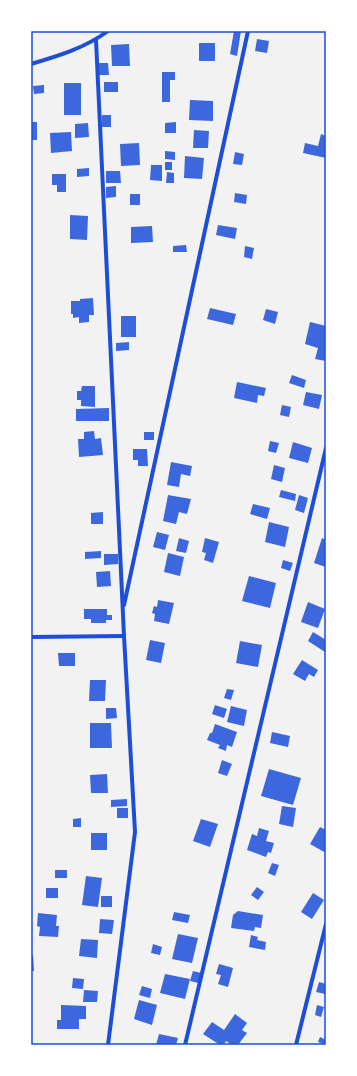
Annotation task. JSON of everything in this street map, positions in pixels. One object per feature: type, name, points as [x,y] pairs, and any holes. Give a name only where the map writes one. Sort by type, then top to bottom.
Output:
[{"type":"street","points":[[31,64],[61,55],[96,40],[108,31]]},
{"type":"street","points":[[123,612],[248,31]]},
{"type":"street","points":[[96,40],[124,636],[135,832],[108,1045]]},
{"type":"street","points":[[185,1045],[326,448]]},
{"type":"street","points":[[31,637],[124,636]]},
{"type":"street","points":[[296,1045],[326,924]]},
{"type":"building","points":[[234,31],[241,31],[237,56],[230,54]]},
{"type":"building","points":[[257,39],[269,41],[267,53],[255,51]]},
{"type":"building","points":[[199,43],[215,43],[215,61],[199,61]]},
{"type":"building","points":[[129,44],[130,66],[112,66],[111,45]]},
{"type":"building","points":[[98,63],[108,63],[109,75],[99,75]]},
{"type":"building","points":[[162,72],[175,72],[175,80],[170,80],[170,102],[162,102]]},
{"type":"building","points":[[104,82],[118,82],[118,92],[104,92]]},
{"type":"building","points":[[64,83],[81,83],[81,115],[64,115]]},
{"type":"building","points":[[44,85],[44,93],[34,94],[33,86]]},
{"type":"building","points":[[190,100],[213,101],[213,121],[189,120]]},
{"type":"building","points":[[102,115],[111,115],[111,127],[102,127]]},
{"type":"building","points":[[31,122],[37,122],[37,140],[31,140]]},
{"type":"building","points":[[176,122],[176,133],[165,133],[165,123]]},
{"type":"building","points":[[88,123],[89,137],[75,138],[75,124]]},
{"type":"building","points":[[194,130],[209,131],[208,148],[193,148]]},
{"type":"building","points":[[71,132],[72,151],[51,153],[50,133]]},
{"type":"building","points":[[321,134],[326,136],[326,158],[303,153],[305,143],[318,146]]},
{"type":"building","points":[[139,143],[140,165],[121,166],[120,144]]},
{"type":"building","points":[[165,151],[175,152],[175,160],[165,159]]},
{"type":"building","points":[[235,152],[244,154],[242,165],[233,164]]},
{"type":"building","points":[[185,156],[204,158],[202,179],[184,178]]},
{"type":"building","points":[[165,162],[172,162],[172,170],[165,170]]},
{"type":"building","points":[[151,165],[162,165],[162,181],[150,180]]},
{"type":"building","points":[[89,168],[89,176],[77,177],[77,169]]},
{"type":"building","points":[[106,171],[120,171],[121,183],[106,183]]},
{"type":"building","points":[[167,172],[174,173],[174,183],[166,183]]},
{"type":"building","points":[[52,174],[66,174],[66,192],[57,192],[57,185],[52,185]]},
{"type":"building","points":[[116,186],[116,197],[106,198],[106,187]]},
{"type":"building","points":[[235,193],[247,195],[246,204],[234,202]]},
{"type":"building","points":[[130,194],[140,194],[140,205],[130,205]]},
{"type":"building","points":[[70,215],[88,216],[87,240],[70,239]]},
{"type":"building","points":[[218,225],[237,228],[235,239],[216,235]]},
{"type":"building","points":[[152,226],[153,242],[131,243],[131,227]]},
{"type":"building","points":[[186,245],[187,252],[173,252],[173,246]]},
{"type":"building","points":[[245,246],[254,248],[252,259],[244,257]]},
{"type":"building","points":[[93,298],[94,315],[89,315],[89,322],[79,323],[79,317],[73,318],[73,314],[71,314],[71,301],[80,301],[80,299]]},
{"type":"building","points":[[210,308],[236,314],[233,325],[207,319]]},
{"type":"building","points":[[266,309],[278,312],[275,324],[263,320]]},
{"type":"building","points":[[121,316],[136,316],[136,337],[121,337]]},
{"type":"building","points":[[310,322],[326,326],[326,361],[315,359],[318,348],[305,344]]},
{"type":"building","points":[[129,342],[129,350],[116,351],[116,343]]},
{"type":"building","points":[[292,375],[306,380],[304,388],[289,383]]},
{"type":"building","points":[[237,382],[266,388],[264,396],[258,395],[257,403],[234,398]]},
{"type":"building","points":[[82,386],[95,386],[95,407],[81,406],[81,400],[77,400],[77,391],[81,391]]},
{"type":"building","points":[[306,392],[322,395],[319,409],[303,405]]},
{"type":"building","points":[[282,405],[291,407],[289,417],[280,415]]},
{"type":"building","points":[[109,408],[109,421],[76,421],[76,409]]},
{"type":"building","points":[[94,431],[95,439],[101,438],[103,455],[79,457],[78,439],[84,439],[84,432]]},
{"type":"building","points":[[144,432],[154,432],[154,440],[144,440]]},
{"type":"building","points":[[270,441],[279,443],[276,453],[268,451]]},
{"type":"building","points":[[293,442],[312,448],[308,463],[289,458]]},
{"type":"building","points":[[133,449],[147,449],[148,466],[138,466],[138,460],[133,460]]},
{"type":"building","points":[[171,462],[192,466],[190,476],[181,474],[179,487],[167,485]]},
{"type":"building","points":[[274,465],[285,468],[282,482],[271,479]]},
{"type":"building","points":[[281,490],[296,494],[295,501],[279,497]]},
{"type":"building","points":[[168,495],[191,499],[187,514],[179,512],[176,524],[163,521]]},
{"type":"building","points":[[299,495],[308,498],[304,513],[295,510]]},
{"type":"building","points":[[253,504],[270,508],[267,519],[250,514]]},
{"type":"building","points":[[103,512],[103,524],[91,524],[91,513]]},
{"type":"building","points":[[269,522],[289,527],[285,547],[265,542]]},
{"type":"building","points":[[157,532],[169,535],[165,550],[153,547]]},
{"type":"building","points":[[179,538],[189,541],[186,553],[176,551]]},
{"type":"building","points":[[205,538],[219,542],[213,563],[204,560],[206,553],[202,552]]},
{"type":"building","points":[[322,538],[326,540],[326,567],[314,563]]},
{"type":"building","points":[[101,551],[101,558],[85,559],[85,552]]},
{"type":"building","points":[[168,553],[184,557],[180,576],[164,572]]},
{"type":"building","points":[[104,554],[118,554],[118,564],[104,565]]},
{"type":"building","points":[[283,560],[293,563],[290,571],[281,568]]},
{"type":"building","points":[[110,571],[111,586],[97,587],[96,572]]},
{"type":"building","points":[[249,576],[276,583],[270,608],[242,601]]},
{"type":"building","points":[[158,600],[174,603],[169,624],[154,621],[155,614],[152,613],[154,606],[157,607]]},
{"type":"building","points":[[308,602],[325,609],[318,628],[301,622]]},
{"type":"building","points":[[84,609],[107,609],[107,615],[112,615],[112,620],[106,620],[106,623],[91,623],[91,619],[84,619]]},
{"type":"building","points":[[313,632],[326,640],[325,652],[308,641]]},
{"type":"building","points":[[150,640],[165,643],[161,663],[146,660]]},
{"type":"building","points":[[240,641],[262,645],[258,667],[236,663]]},
{"type":"building","points":[[58,653],[75,653],[75,666],[59,666]]},
{"type":"building","points":[[302,660],[318,670],[314,677],[309,674],[305,681],[293,674]]},
{"type":"building","points":[[90,680],[106,680],[105,701],[89,701]]},
{"type":"building","points":[[227,689],[234,690],[231,700],[224,698]]},
{"type":"building","points":[[215,705],[227,709],[224,718],[212,714]]},
{"type":"building","points":[[231,706],[247,710],[244,726],[227,722]]},
{"type":"building","points":[[106,708],[116,708],[117,718],[106,719]]},
{"type":"building","points":[[90,723],[111,723],[112,748],[90,748]]},
{"type":"building","points":[[215,724],[237,732],[232,747],[227,745],[226,751],[218,748],[220,745],[207,740],[210,733],[212,733]]},
{"type":"building","points":[[272,732],[290,736],[288,747],[270,743]]},
{"type":"building","points":[[222,760],[232,764],[227,776],[218,773]]},
{"type":"building","points":[[269,769],[301,778],[293,805],[261,796]]},
{"type":"building","points":[[107,774],[108,793],[91,793],[90,775]]},
{"type":"building","points":[[127,799],[127,806],[111,807],[111,800]]},
{"type":"building","points":[[282,806],[296,808],[293,827],[279,824]]},
{"type":"building","points":[[117,808],[128,808],[128,818],[117,818]]},
{"type":"building","points":[[81,818],[81,827],[73,827],[73,819]]},
{"type":"building","points":[[201,819],[218,824],[210,847],[193,841]]},
{"type":"building","points":[[320,827],[326,830],[326,853],[310,844]]},
{"type":"building","points":[[259,828],[269,831],[266,841],[274,843],[271,853],[268,852],[266,857],[247,850],[252,834],[257,836]]},
{"type":"building","points":[[91,833],[107,833],[107,850],[91,850]]},
{"type":"building","points":[[272,863],[279,865],[275,876],[268,873]]},
{"type":"building","points":[[55,870],[67,870],[67,878],[55,878]]},
{"type":"building","points":[[86,876],[102,878],[98,907],[82,905]]},
{"type":"building","points":[[257,887],[264,892],[258,900],[251,895]]},
{"type":"building","points":[[46,888],[58,888],[58,898],[46,898]]},
{"type":"building","points":[[313,893],[324,900],[312,919],[301,912]]},
{"type":"building","points":[[101,896],[112,896],[112,907],[101,907]]},
{"type":"building","points":[[238,911],[263,915],[261,928],[255,927],[254,931],[231,928],[233,915]]},
{"type":"building","points":[[174,912],[190,915],[188,923],[172,920]]},
{"type":"building","points":[[38,913],[57,915],[56,926],[59,926],[58,937],[39,936],[40,927],[37,926]]},
{"type":"building","points":[[100,919],[114,920],[112,934],[99,933]]},
{"type":"building","points":[[178,934],[198,938],[192,963],[172,959]]},
{"type":"building","points":[[251,935],[258,937],[257,940],[266,942],[265,950],[249,947]]},
{"type":"building","points":[[81,939],[98,940],[97,958],[79,956]]},
{"type":"building","points":[[153,944],[162,947],[160,955],[151,953]]},
{"type":"building","points":[[33,955],[34,971],[31,971],[31,956]]},
{"type":"building","points":[[219,964],[233,968],[228,987],[218,984],[221,975],[216,974]]},
{"type":"building","points":[[193,971],[201,973],[198,983],[190,981]]},
{"type":"building","points":[[165,974],[190,979],[185,999],[160,993]]},
{"type":"building","points":[[73,978],[84,979],[83,989],[72,988]]},
{"type":"building","points":[[319,982],[326,984],[325,994],[316,992]]},
{"type":"building","points":[[142,986],[152,989],[150,998],[139,995]]},
{"type":"building","points":[[84,990],[98,991],[97,1002],[83,1002]]},
{"type":"building","points":[[139,1000],[157,1005],[152,1025],[134,1019]]},
{"type":"building","points":[[61,1005],[86,1006],[86,1019],[79,1019],[79,1029],[57,1029],[57,1020],[61,1020]]},
{"type":"building","points":[[317,1005],[324,1007],[321,1017],[315,1015]]},
{"type":"building","points":[[235,1014],[247,1023],[242,1030],[247,1033],[238,1045],[232,1045],[226,1041],[224,1045],[220,1045],[203,1034],[212,1022],[224,1030]]},
{"type":"building","points":[[159,1034],[178,1038],[176,1045],[156,1045]]},
{"type":"building","points":[[320,1037],[326,1040],[326,1045],[318,1042]]}]
